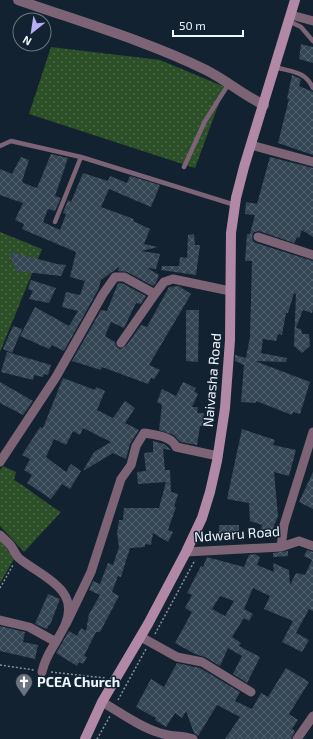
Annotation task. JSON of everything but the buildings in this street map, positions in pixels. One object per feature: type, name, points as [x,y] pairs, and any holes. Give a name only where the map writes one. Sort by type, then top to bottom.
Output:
[{"type":"main road","name":"Naivasha Road","points":[[85,739],[102,702],[141,637],[186,552],[202,518],[218,456],[225,408],[230,340],[231,233],[235,205],[250,145],[264,105],[296,0]]},
{"type":"street","points":[[18,0],[161,50],[208,71],[245,96],[264,105]]},
{"type":"street","points":[[290,18],[313,21]]},
{"type":"street","points":[[250,145],[313,162]]},
{"type":"street","points":[[258,237],[313,255]]},
{"type":"street","points":[[0,462],[59,372],[112,280],[118,276],[124,277],[155,294]]},
{"type":"street","points":[[121,343],[164,282],[173,279],[230,292]]},
{"type":"street","points":[[281,547],[284,526],[313,432]]},
{"type":"street","points":[[42,672],[43,663],[66,624],[91,572],[121,479],[130,465],[136,446],[142,435],[144,433],[170,438],[176,447],[218,456]]},
{"type":"street","points":[[0,535],[11,546],[18,558],[60,588],[67,599],[69,606],[66,624]]},
{"type":"street","name":"Ndwaru Road","points":[[186,552],[281,547],[299,541],[313,546]]},
{"type":"street","points":[[0,620],[29,627],[56,642]]},
{"type":"street","points":[[141,637],[177,657],[202,662],[251,692]]},
{"type":"street","points":[[102,702],[143,726],[161,734],[186,736],[193,739]]},
{"type":"street","points":[[297,739],[313,716]]},
{"type":"lane","points":[[290,18],[301,27],[313,41]]},
{"type":"lane","points":[[275,67],[303,75],[308,79],[313,88]]},
{"type":"lane","points":[[184,167],[205,121],[228,85]]},
{"type":"lane","points":[[0,146],[11,141],[81,157],[235,205]]},
{"type":"lane","points":[[55,222],[81,157]]},
{"type":"path","points":[[0,588],[18,558]]},
{"type":"path","points":[[0,665],[42,672],[108,679]]},
{"type":"green space","points":[[52,47],[160,60],[225,87],[195,168],[29,114],[49,52],[52,52]]},
{"type":"green space","points":[[0,232],[42,249],[0,352]]},
{"type":"green space","points":[[3,466],[16,472],[14,480],[61,512],[24,552],[0,526],[0,470]]},
{"type":"green space","points":[[0,539],[14,559],[0,583]]},
{"type":"place","name":"PCEA Church","points":[[24,697]]}]
